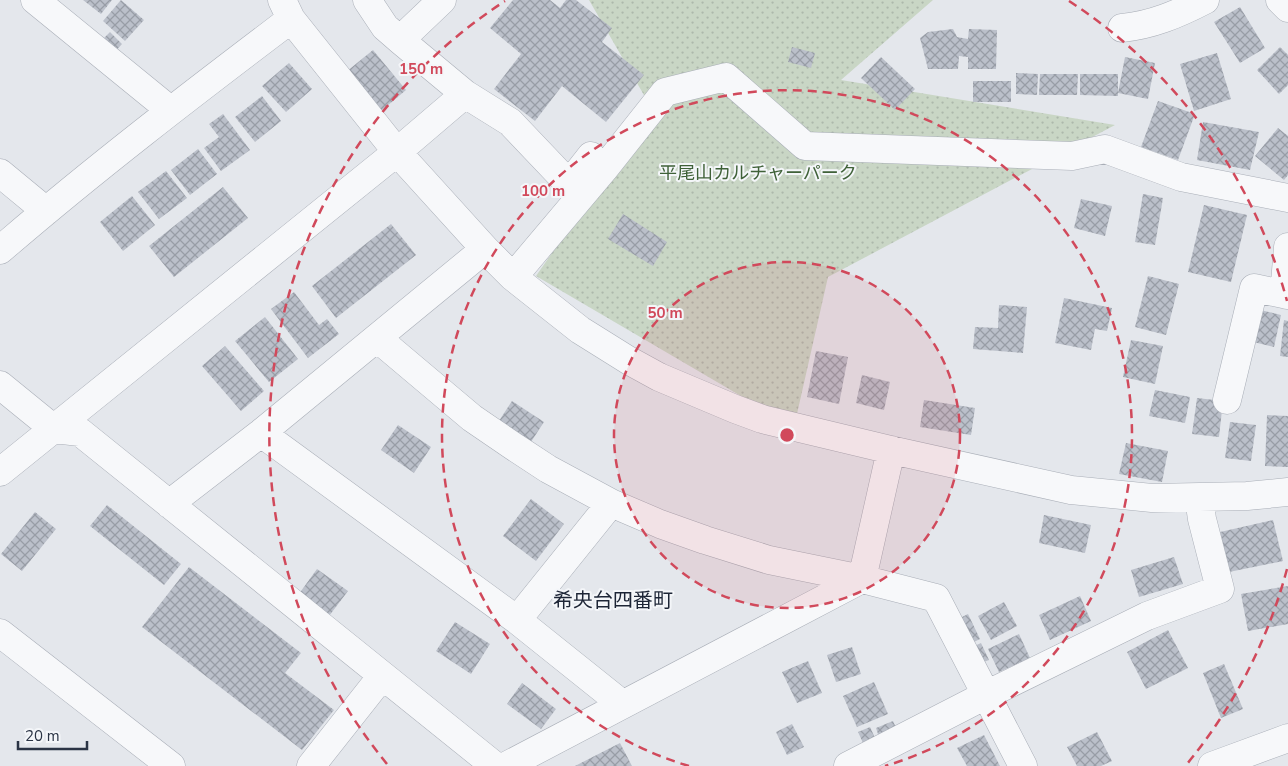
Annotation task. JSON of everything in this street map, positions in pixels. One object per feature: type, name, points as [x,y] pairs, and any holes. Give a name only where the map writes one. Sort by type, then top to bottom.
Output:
[{"type":"street","points":[[35,0],[170,110]]},
{"type":"street","points":[[367,0],[385,27],[465,94],[510,122],[569,184],[653,77],[673,90]]},
{"type":"street","points":[[400,40],[442,0]]},
{"type":"street","points":[[1122,28],[1142,26],[1172,17],[1205,0]]},
{"type":"street","points":[[1280,0],[1288,8]]},
{"type":"street","points":[[0,250],[170,110],[286,9],[397,152],[513,278],[580,330],[659,377],[762,419],[1071,490],[1152,498],[1247,496],[1288,492]]},
{"type":"street","points":[[513,278],[665,92],[726,77],[805,146],[1072,156],[1104,149],[1181,177],[1288,198]]},
{"type":"street","points":[[0,472],[397,152],[465,94]]},
{"type":"street","points":[[0,173],[46,211]]},
{"type":"street","points":[[1227,400],[1254,288],[1287,295],[1285,283],[1288,247]]},
{"type":"street","points":[[169,504],[261,433],[485,249]]},
{"type":"street","points":[[377,338],[472,418],[548,469],[611,502],[660,524],[769,560],[862,579],[936,598],[1024,766]]},
{"type":"street","points":[[0,385],[54,429],[80,432],[495,766]]},
{"type":"street","points":[[261,433],[517,620],[622,704]]},
{"type":"street","points":[[506,766],[862,579],[891,450]]},
{"type":"street","points":[[848,766],[986,694],[1147,616],[1220,589],[1202,519],[1199,498]]},
{"type":"street","points":[[517,620],[611,502]]},
{"type":"street","points":[[0,633],[171,766]]},
{"type":"street","points":[[311,766],[382,676]]},
{"type":"street","points":[[1212,766],[1288,738]]},
{"type":"green space","name":"平尾山カルチャーパーク","points":[[589,0],[933,0],[841,80],[1115,125],[828,277],[794,427],[536,276],[652,109]]},
{"type":"building","points":[[83,0],[112,0],[101,14]]},
{"type":"building","points":[[121,0],[144,20],[125,41],[103,21]]},
{"type":"building","points":[[513,0],[550,0],[560,8],[566,0],[576,0],[612,28],[602,42],[644,75],[606,122],[562,86],[535,121],[494,89],[521,54],[490,28]]},
{"type":"building","points":[[1240,7],[1265,48],[1240,63],[1214,22]]},
{"type":"building","points":[[953,29],[957,37],[968,39],[969,29],[997,30],[996,69],[968,69],[968,57],[959,56],[958,69],[928,69],[920,38],[928,32]]},
{"type":"building","points":[[110,32],[122,44],[113,54],[100,42]]},
{"type":"building","points":[[792,47],[815,53],[811,68],[788,62]]},
{"type":"building","points":[[1280,47],[1288,55],[1288,85],[1279,94],[1257,70]]},
{"type":"building","points":[[373,50],[406,90],[380,112],[346,72]]},
{"type":"building","points":[[1217,53],[1231,99],[1194,111],[1180,64]]},
{"type":"building","points":[[881,57],[915,89],[895,110],[861,78]]},
{"type":"building","points":[[1125,57],[1155,63],[1148,99],[1118,93]]},
{"type":"building","points":[[289,63],[312,89],[286,112],[262,86]]},
{"type":"building","points":[[1016,73],[1038,74],[1037,95],[1016,94]]},
{"type":"building","points":[[1040,74],[1078,74],[1077,95],[1039,95]]},
{"type":"building","points":[[1080,74],[1118,74],[1118,96],[1080,95]]},
{"type":"building","points":[[973,81],[1011,81],[1011,102],[973,102]]},
{"type":"building","points":[[262,96],[281,121],[255,142],[235,117]]},
{"type":"building","points":[[1158,101],[1195,114],[1178,160],[1141,147]]},
{"type":"building","points":[[223,114],[250,150],[221,171],[204,148],[219,137],[209,124]]},
{"type":"building","points":[[1203,122],[1259,132],[1250,170],[1197,160]]},
{"type":"building","points":[[1278,128],[1288,136],[1288,175],[1284,180],[1255,156]]},
{"type":"building","points":[[198,149],[217,174],[190,195],[171,170]]},
{"type":"building","points":[[166,171],[187,198],[159,219],[138,192]]},
{"type":"building","points":[[223,187],[248,218],[174,277],[149,246]]},
{"type":"building","points":[[1143,194],[1163,198],[1155,245],[1135,242]]},
{"type":"building","points":[[132,196],[155,225],[123,251],[100,222]]},
{"type":"building","points":[[1081,199],[1112,206],[1105,236],[1074,228]]},
{"type":"building","points":[[1204,205],[1247,215],[1231,282],[1188,272]]},
{"type":"building","points":[[623,214],[667,242],[653,266],[608,239]]},
{"type":"building","points":[[391,224],[416,255],[336,318],[312,286]]},
{"type":"building","points":[[1148,276],[1179,284],[1166,335],[1135,327]]},
{"type":"building","points":[[294,292],[319,325],[327,319],[339,334],[308,358],[271,309]]},
{"type":"building","points":[[1064,298],[1112,308],[1107,331],[1095,329],[1091,350],[1055,343]]},
{"type":"building","points":[[999,305],[1027,307],[1023,353],[973,349],[975,327],[998,328]]},
{"type":"building","points":[[1256,309],[1281,315],[1274,347],[1249,341]]},
{"type":"building","points":[[265,317],[298,359],[269,382],[235,341]]},
{"type":"building","points":[[1284,320],[1288,321],[1288,357],[1280,356]]},
{"type":"building","points":[[1131,340],[1163,346],[1155,384],[1123,377]]},
{"type":"building","points":[[225,346],[264,391],[241,411],[202,366]]},
{"type":"building","points":[[816,351],[848,357],[839,404],[807,397]]},
{"type":"building","points":[[862,375],[890,382],[884,410],[856,403]]},
{"type":"building","points":[[1155,390],[1190,397],[1185,423],[1149,416]]},
{"type":"building","points":[[1197,398],[1223,401],[1219,437],[1192,434]]},
{"type":"building","points":[[924,400],[975,408],[971,435],[920,427]]},
{"type":"building","points":[[512,401],[544,422],[527,448],[495,427]]},
{"type":"building","points":[[1267,415],[1288,416],[1288,467],[1265,466]]},
{"type":"building","points":[[1230,422],[1256,425],[1251,461],[1225,458]]},
{"type":"building","points":[[398,425],[431,447],[414,473],[381,450]]},
{"type":"building","points":[[1126,443],[1168,451],[1162,482],[1119,474]]},
{"type":"building","points":[[531,499],[564,524],[536,561],[503,536]]},
{"type":"building","points":[[107,505],[181,564],[164,585],[90,526]]},
{"type":"building","points":[[35,512],[56,529],[22,571],[1,554]]},
{"type":"building","points":[[1044,515],[1091,525],[1085,553],[1039,543]]},
{"type":"building","points":[[1273,520],[1283,561],[1229,572],[1220,532]]},
{"type":"building","points":[[1174,557],[1183,584],[1139,597],[1131,570]]},
{"type":"building","points":[[189,567],[301,653],[285,673],[334,710],[302,750],[142,627]]},
{"type":"building","points":[[317,569],[348,591],[326,620],[296,598]]},
{"type":"building","points":[[1288,586],[1288,624],[1248,631],[1241,594]]},
{"type":"building","points":[[1080,596],[1091,621],[1050,640],[1039,615]]},
{"type":"building","points":[[1004,602],[1017,626],[991,640],[978,616]]},
{"type":"building","points":[[968,614],[980,639],[966,646],[954,621]]},
{"type":"building","points":[[455,622],[490,644],[471,674],[436,651]]},
{"type":"building","points":[[1168,630],[1188,668],[1146,689],[1127,652]]},
{"type":"building","points":[[1019,634],[1030,658],[999,672],[988,649]]},
{"type":"building","points":[[981,643],[989,660],[976,665],[968,649]]},
{"type":"building","points":[[852,647],[861,674],[836,682],[827,655]]},
{"type":"building","points":[[808,661],[822,693],[797,703],[782,672]]},
{"type":"building","points":[[1224,664],[1243,709],[1221,718],[1203,673]]},
{"type":"building","points":[[874,682],[888,714],[857,727],[843,696]]},
{"type":"building","points":[[522,683],[556,709],[541,729],[507,704]]},
{"type":"building","points":[[893,721],[897,730],[879,737],[876,728]]},
{"type":"building","points":[[792,724],[804,747],[787,755],[776,732]]},
{"type":"building","points":[[870,727],[876,740],[864,745],[858,732]]},
{"type":"building","points":[[1097,732],[1112,761],[1101,766],[1077,766],[1067,747]]},
{"type":"building","points":[[984,735],[1000,766],[967,766],[957,748]]},
{"type":"building","points":[[620,743],[632,766],[575,766]]},
{"type":"district","name":"希央台四番町","points":[[613,600]]}]
